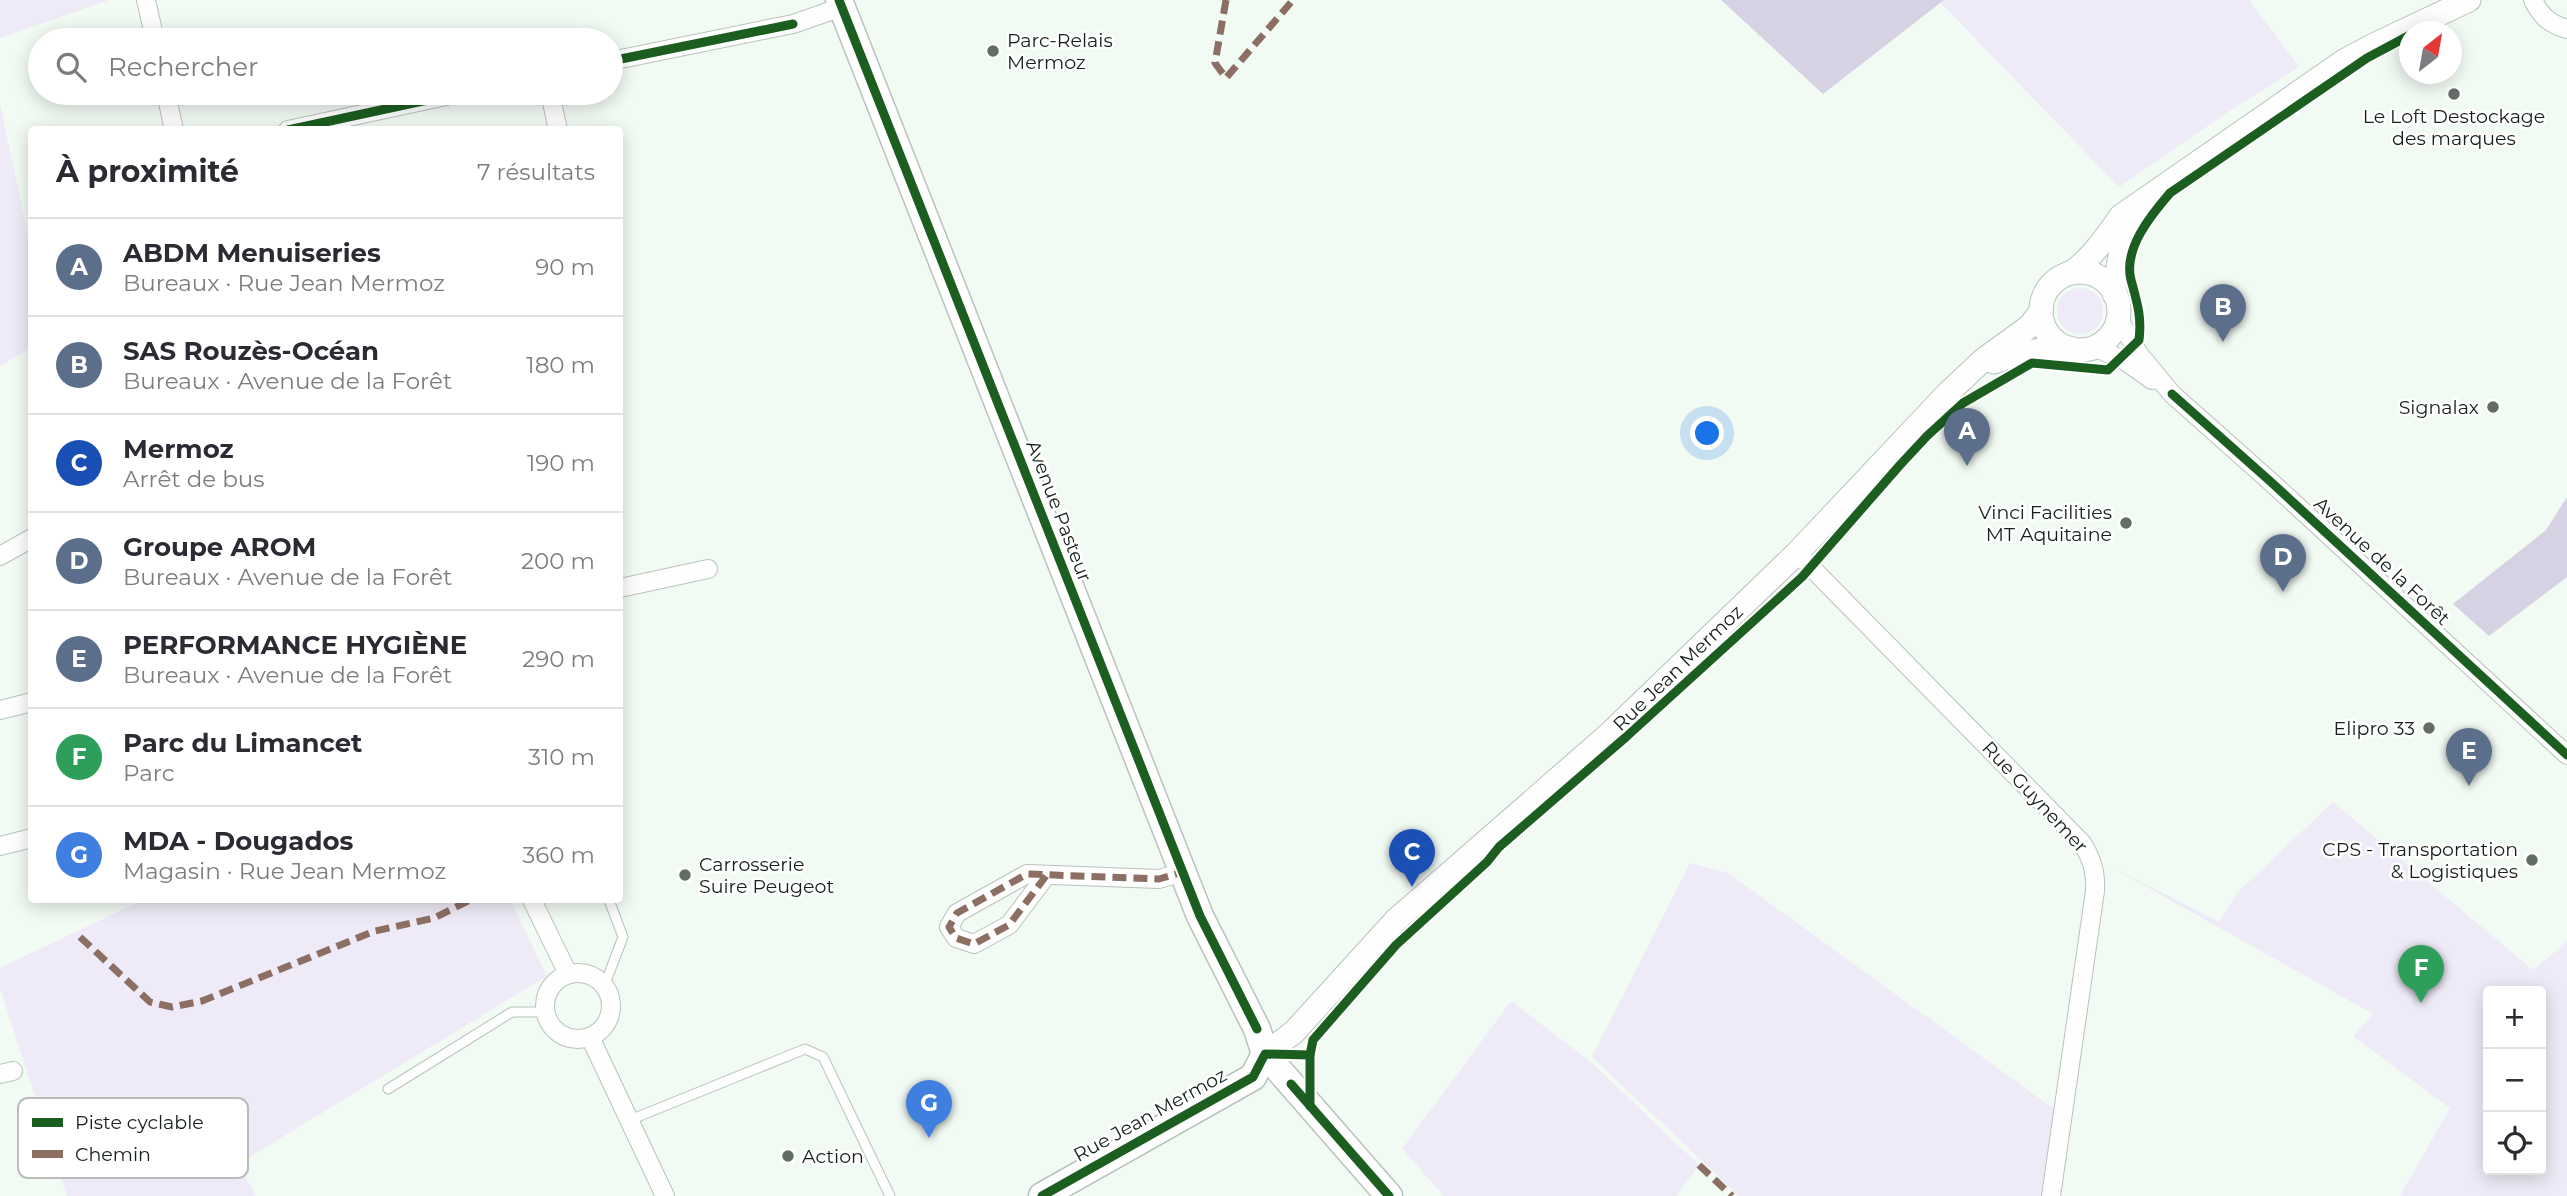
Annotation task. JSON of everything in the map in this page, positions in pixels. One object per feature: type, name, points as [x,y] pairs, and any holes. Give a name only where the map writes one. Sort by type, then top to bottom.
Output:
[{"type":"main road","name":"Avenue Pasteur","points":[[840,3],[1200,916],[1257,1029],[1265,1054]]},
{"type":"main road","name":"Rue Jean Mermoz","points":[[1042,1196],[1253,1077],[1265,1054]]},
{"type":"main road","points":[[1265,1054],[1389,1196]]},
{"type":"street","points":[[146,0],[152,28]]},
{"type":"street","points":[[2071,273],[2084,272],[2107,283],[2118,306],[2118,318],[2113,330],[2095,347],[2070,348],[2049,335],[2043,324],[2043,298],[2049,287],[2059,278],[2083,264],[2121,216],[2344,61],[2469,0]]},
{"type":"street","points":[[2533,0],[2544,18],[2563,29]]},
{"type":"street","points":[[623,59],[793,24],[840,3]]},
{"type":"street","points":[[169,105],[173,126]]},
{"type":"street","points":[[307,126],[404,105]]},
{"type":"street","points":[[553,105],[557,126]]},
{"type":"street","points":[[2114,294],[2119,255],[2143,200]]},
{"type":"street","name":"Rue Jean Mermoz","points":[[1265,1054],[1294,1032],[1396,920],[1607,736],[1797,553],[1969,373],[2030,326],[2041,311]]},
{"type":"street","name":"Avenue de la Forêt","points":[[2118,318],[2139,354],[2172,394]]},
{"type":"street","name":"Avenue de la Forêt","points":[[2095,347],[2125,361],[2172,394],[2567,755]]},
{"type":"street","name":"Rue Jean Mermoz","points":[[1969,373],[2019,353],[2044,348],[2070,348]]},
{"type":"street","points":[[0,556],[28,540]]},
{"type":"street","name":"Rue Guynemer","points":[[1797,553],[2082,843],[2092,859],[2096,876],[2095,891],[2051,1196]]},
{"type":"street","points":[[623,587],[708,569]]},
{"type":"street","points":[[0,710],[28,703]]},
{"type":"street","points":[[0,846],[28,839]]},
{"type":"street","points":[[1046,876],[1009,925],[974,944],[956,938],[949,927],[957,913],[1027,874],[1159,879],[1183,872]]},
{"type":"street","points":[[533,903],[568,974]]},
{"type":"street","points":[[578,972],[590,974],[605,984],[612,1010],[609,1021],[600,1031],[590,1037],[573,1039],[561,1035],[552,1027],[545,1012],[545,1000],[557,980],[578,972]]},
{"type":"street","points":[[590,1037],[666,1196]]},
{"type":"lane","points":[[605,984],[623,937],[610,903]]},
{"type":"lane","points":[[387,1089],[512,1013],[545,1012]]},
{"type":"lane","points":[[630,1120],[805,1049],[823,1057],[890,1196]]},
{"type":"shaded area","points":[[0,0],[109,0],[28,28],[0,38]]},
{"type":"shaded area","points":[[1721,0],[1944,0],[1823,94]]},
{"type":"shaded area","points":[[1944,0],[2249,0],[2299,67],[2119,187],[1941,3]]},
{"type":"shaded area","points":[[0,104],[28,236],[28,350],[0,366]]},
{"type":"shaded area","points":[[2080,288],[2096,295],[2103,311],[2096,327],[2080,334],[2064,327],[2057,311],[2064,295]]},
{"type":"shaded area","points":[[2567,497],[2567,577],[2489,636],[2453,604],[2546,530]]},
{"type":"shaded area","points":[[2333,802],[2533,970],[2567,942],[2567,1196],[2400,1196],[2450,1108],[2353,1036],[2373,1014],[2106,864],[2219,922],[2237,893]]},
{"type":"shaded area","points":[[1690,863],[1728,873],[2054,1109],[2041,1196],[1739,1196],[1592,1057]]},
{"type":"shaded area","points":[[137,903],[511,903],[547,976],[248,1158],[248,1098],[35,1098],[0,988],[0,968]]},
{"type":"shaded area","points":[[1511,1001],[1591,1062],[1699,1165],[1676,1196],[1444,1196],[1402,1149]]},
{"type":"shaded area","points":[[61,1178],[246,1178],[256,1196],[67,1196]]},
{"type":"marked path","points":[[1226,0],[1215,63],[1226,78],[1293,0]]},
{"type":"marked path","points":[[1046,876],[1009,925],[974,944],[956,938],[949,927],[957,913],[1027,874],[1159,879],[1183,872]]},
{"type":"marked path","points":[[80,937],[150,1002],[172,1007],[202,1001],[375,931],[434,918],[464,903]]},
{"type":"marked path","points":[[1699,1165],[1732,1196]]},
{"type":"cycle path","points":[[839,0],[1200,916],[1257,1029]]},
{"type":"cycle path","points":[[623,59],[793,24]]},
{"type":"cycle path","points":[[1310,1106],[1310,1055],[1313,1040],[1396,945],[1487,862],[1499,847],[1626,737],[1802,577],[1900,465],[1963,403],[2032,363],[2108,370],[2139,340],[2139,317],[2131,280],[2131,256],[2140,233],[2170,193],[2367,58],[2399,41]]},
{"type":"cycle path","points":[[307,126],[404,105]]},
{"type":"cycle path","points":[[2172,394],[2567,755]]},
{"type":"cycle path","points":[[1042,1196],[1253,1077],[1265,1054],[1310,1055]]},
{"type":"cycle path","points":[[1291,1084],[1389,1196]]},
{"type":"place","name":"Parc-Relais Mermoz","points":[[993,51]]},
{"type":"place","name":"Le Loft Destockage des marques","points":[[2454,94]]},
{"type":"place","name":"SAS Rouzès-Océan","points":[[2223,342]]},
{"type":"place","name":"Signalax","points":[[2493,407]]},
{"type":"place","name":"ABDM Menuiseries","points":[[1967,466]]},
{"type":"place","name":"Vinci Facilities MT Aquitaine","points":[[2126,523]]},
{"type":"place","name":"Groupe AROM","points":[[2283,592]]},
{"type":"place","name":"Elipro 33","points":[[2429,728]]},
{"type":"place","name":"PERFORMANCE HYGIÈNE","points":[[2469,786]]},
{"type":"place","name":"CPS - Transportation & Logistiques","points":[[2532,860]]},
{"type":"place","name":"Carrosserie Suire Peugeot","points":[[685,875]]},
{"type":"place","name":"Mermoz","points":[[1412,887]]},
{"type":"place","name":"Parc du Limancet","points":[[2421,1003]]},
{"type":"place","name":"MDA - Dougados","points":[[929,1138]]},
{"type":"place","name":"Action","points":[[788,1156]]}]
